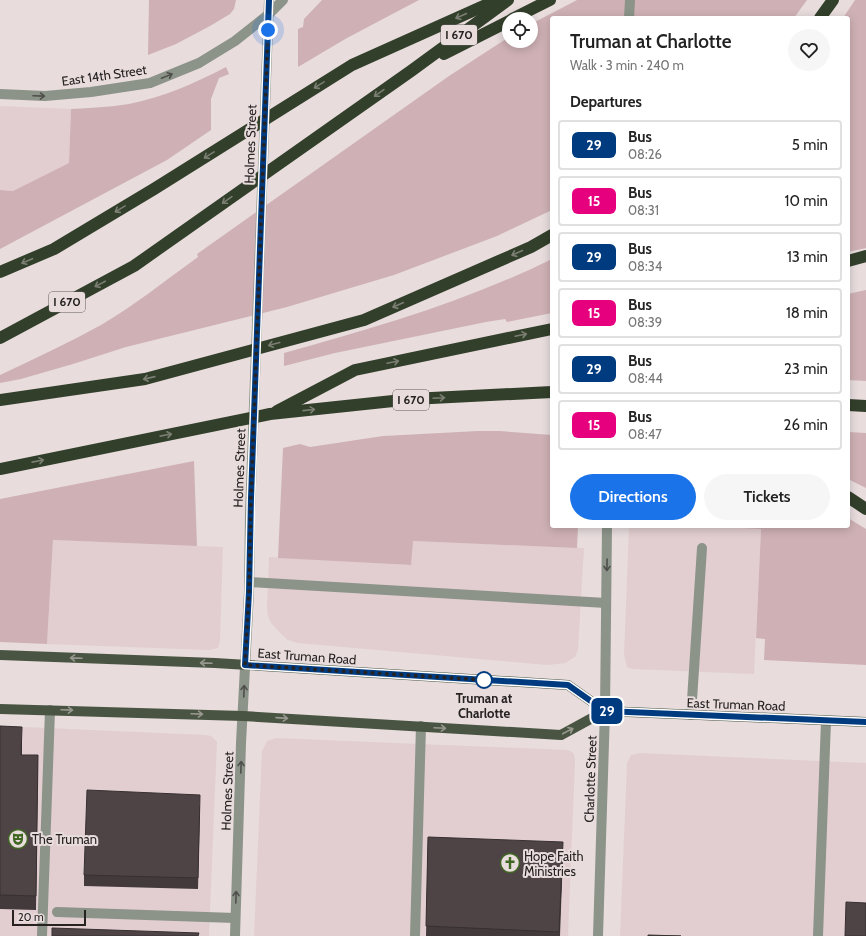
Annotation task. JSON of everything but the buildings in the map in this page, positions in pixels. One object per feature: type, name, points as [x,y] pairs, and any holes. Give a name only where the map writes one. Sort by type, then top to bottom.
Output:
[{"type":"highway","points":[[0,272],[54,249],[154,189],[352,64],[496,0]]},
{"type":"highway","name":"I 670","points":[[0,338],[134,266],[411,71],[508,0]]},
{"type":"highway","points":[[526,12],[550,0]]},
{"type":"highway","points":[[821,16],[833,0]]},
{"type":"highway","points":[[411,71],[502,25]]},
{"type":"highway","points":[[0,400],[145,379],[364,320],[531,247],[550,236]]},
{"type":"highway","points":[[850,260],[866,256]]},
{"type":"highway","points":[[270,414],[355,370],[550,329]]},
{"type":"highway","name":"I 670","points":[[0,469],[270,414],[412,399],[550,392]]},
{"type":"highway","points":[[850,405],[866,406]]},
{"type":"highway","points":[[850,498],[866,509]]},
{"type":"main road","name":"East Truman Road","points":[[0,655],[245,665],[568,685],[605,711],[866,722]]},
{"type":"main road","points":[[0,709],[243,716],[561,735],[605,711]]},
{"type":"street","name":"Holmes Street","points":[[235,936],[269,0]]},
{"type":"street","name":"East 14th Street","points":[[0,94],[45,96],[91,92],[150,83],[198,63],[235,40],[269,14],[283,0]]},
{"type":"street","points":[[629,16],[630,0]]},
{"type":"street","name":"Charlotte Street","points":[[598,936],[605,711],[607,528]]},
{"type":"street","points":[[690,715],[702,548]]},
{"type":"street","points":[[249,582],[606,603]]},
{"type":"street","points":[[42,936],[50,710]]},
{"type":"street","points":[[818,936],[826,721]]},
{"type":"street","points":[[415,936],[422,726]]},
{"type":"street","points":[[57,912],[235,918]]},
{"type":"shaded area","points":[[149,0],[236,0],[234,9],[230,14],[176,44],[148,55]]},
{"type":"shaded area","points":[[322,0],[419,0],[347,38],[298,67],[298,29],[303,27],[304,19]]},
{"type":"shaded area","points":[[577,0],[807,0],[795,16],[550,16],[550,211],[497,236],[394,275],[287,307],[126,347],[21,379],[0,383],[0,375],[89,332],[126,309],[198,257],[197,254],[449,76],[502,42],[502,48],[538,48],[538,20]]},
{"type":"shaded area","points":[[855,0],[866,0],[866,248],[850,252],[850,16],[844,16]]},
{"type":"shaded area","points":[[226,67],[229,74],[219,78],[211,99],[211,130],[167,160],[0,249],[0,190],[13,191],[69,163],[71,109],[115,106],[155,98],[203,79]]},
{"type":"shaded area","points":[[0,106],[71,109],[69,163],[13,191],[0,190]]},
{"type":"shaded area","points":[[550,260],[550,313],[507,322],[505,319],[486,322],[335,353],[284,366],[284,353],[352,334],[454,301]]},
{"type":"shaded area","points":[[866,290],[866,381],[850,380],[850,294]]},
{"type":"shaded area","points":[[478,431],[550,435],[550,528],[578,528],[577,548],[413,541],[411,565],[278,558],[283,448],[300,444],[310,447],[383,436]]},
{"type":"shaded area","points":[[850,432],[866,433],[866,488],[850,480]]},
{"type":"shaded area","points":[[194,461],[197,546],[53,540],[47,644],[0,642],[0,499]]},
{"type":"shaded area","points":[[850,519],[866,529],[866,665],[764,660],[765,639],[756,638],[761,529],[739,528],[850,528]]},
{"type":"shaded area","points":[[629,528],[761,529],[754,674],[632,669],[627,667],[624,655]]},
{"type":"shaded area","points":[[53,540],[223,547],[220,641],[218,648],[209,650],[47,644]]},
{"type":"shaded area","points":[[412,541],[584,548],[578,650],[575,657],[565,663],[547,665],[298,643],[288,640],[271,623],[268,616],[267,607],[269,557],[410,565]]},
{"type":"shaded area","points":[[0,726],[206,735],[211,736],[217,742],[209,936],[0,936]]},
{"type":"shaded area","points":[[276,738],[567,750],[572,752],[574,754],[575,762],[568,936],[254,936],[262,751],[267,741]]},
{"type":"shaded area","points":[[640,753],[866,763],[866,936],[620,936],[627,763],[631,755]]},
{"type":"bus line","name":"29","points":[[269,0],[249,592],[245,665],[568,685],[605,711],[866,722]]},
{"type":"place","name":"Truman at Charlotte","points":[[484,680]]},
{"type":"place","name":"The Truman","points":[[18,839]]},
{"type":"place","name":"Hope Faith Ministries","points":[[510,863]]},
{"type":"route","points":[[268,30],[249,592],[245,665],[484,680]]}]
